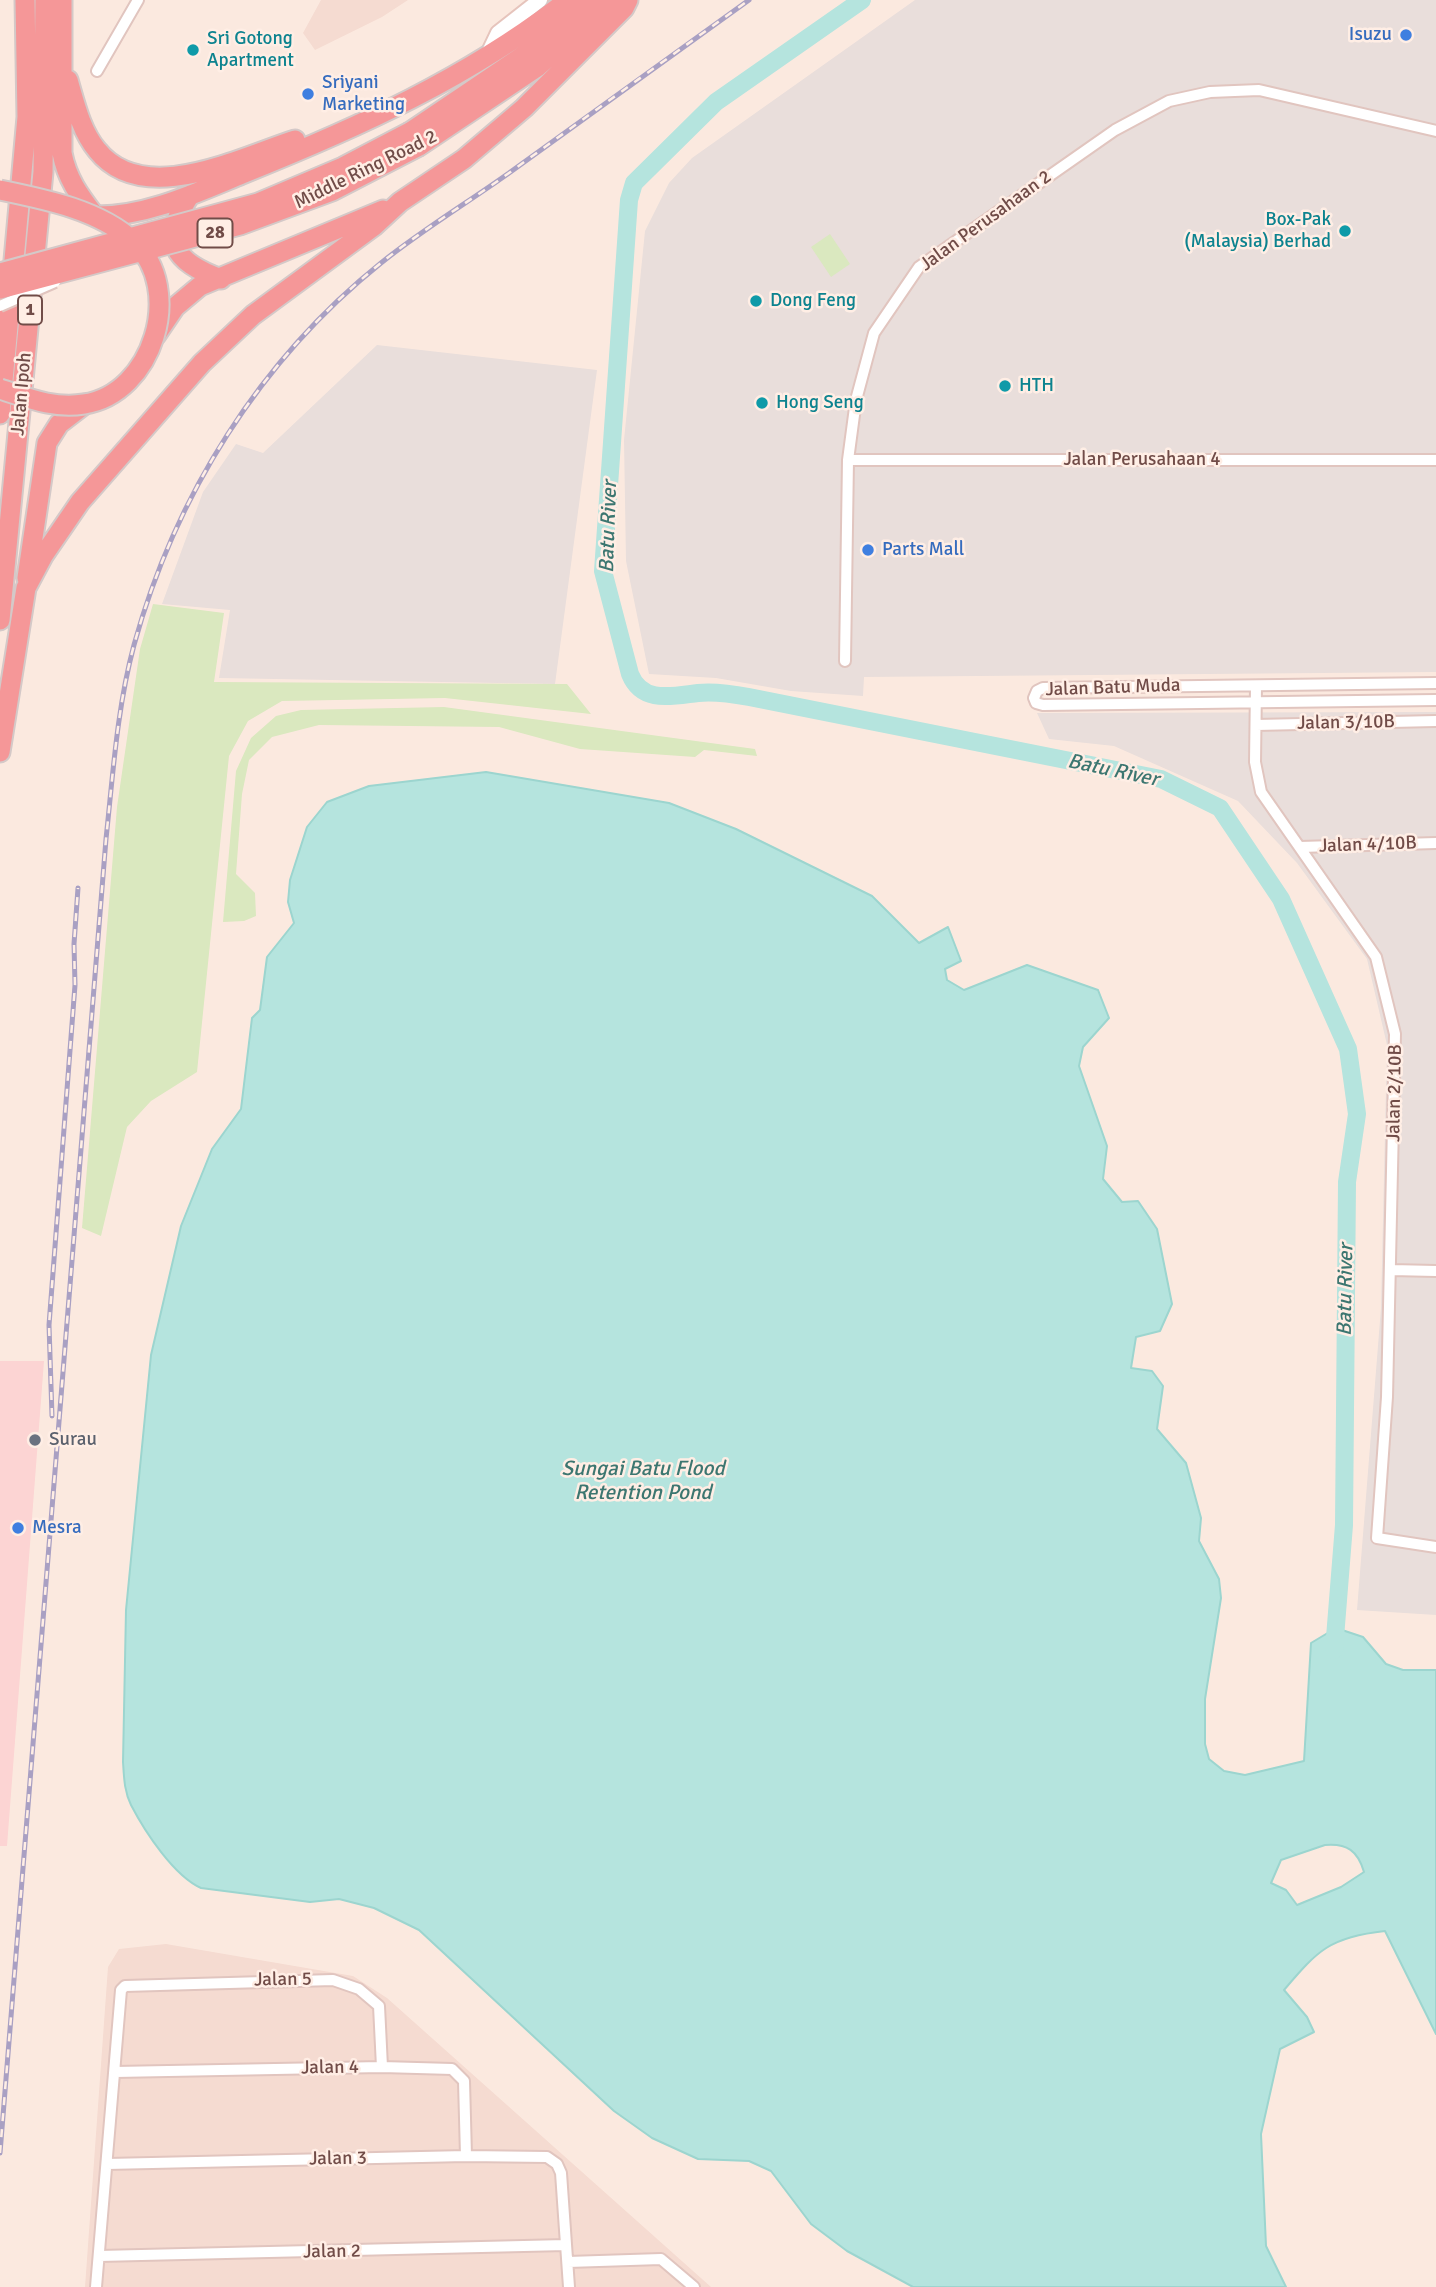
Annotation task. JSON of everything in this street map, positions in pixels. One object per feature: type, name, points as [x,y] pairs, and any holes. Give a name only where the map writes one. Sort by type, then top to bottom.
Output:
[{"type":"highway","name":"Jalan Ipoh","points":[[0,414],[27,117],[25,0]]},
{"type":"highway","name":"Jalan Ipoh","points":[[0,620],[43,172],[45,0]]},
{"type":"highway","points":[[62,0],[62,153],[66,171],[77,194],[95,216]]},
{"type":"highway","points":[[95,216],[124,215],[190,195],[401,106],[487,55],[568,0]]},
{"type":"highway","name":"Middle Ring Road 2","points":[[0,273],[258,203],[414,139],[524,55],[590,0]]},
{"type":"highway","name":"Middle Ring Road 2","points":[[0,289],[196,238],[332,191],[537,67],[613,0]]},
{"type":"highway","points":[[26,589],[48,547],[80,502],[202,363],[253,315],[374,226],[400,202],[464,159],[524,108],[579,56],[624,8],[628,0]]},
{"type":"highway","points":[[62,60],[83,127],[93,144],[110,163],[137,176],[176,177],[301,138],[334,135]]},
{"type":"highway","points":[[0,190],[95,216],[118,228],[137,244],[148,264],[158,294],[156,335]]},
{"type":"highway","points":[[190,195],[173,222],[173,237],[182,258],[195,269],[220,279]]},
{"type":"highway","points":[[0,389],[54,406],[85,404],[101,398],[131,377],[149,353],[156,335],[187,296],[220,279],[400,202]]},
{"type":"highway","points":[[0,400],[43,412],[51,419],[0,752]]},
{"type":"highway","points":[[47,443],[59,424],[85,404]]},
{"type":"street","points":[[97,71],[138,0]]},
{"type":"street","points":[[487,55],[498,33],[540,0]]},
{"type":"street","name":"Jalan Perusahaan 2","points":[[845,661],[848,460],[856,400],[870,343],[912,275],[931,257],[1129,121],[1169,101],[1210,92],[1259,90],[1436,131]]},
{"type":"street","points":[[0,306],[96,265]]},
{"type":"street","name":"Jalan Perusahaan 4","points":[[848,460],[1436,460]]},
{"type":"street","name":"Jalan Batu Muda","points":[[1436,682],[1043,688],[1037,691],[1034,698],[1043,705],[1436,700]]},
{"type":"street","name":"Jalan 2/10B","points":[[1256,686],[1255,762],[1261,792],[1376,957],[1395,1034],[1391,1270],[1377,1538],[1436,1547]]},
{"type":"street","name":"Jalan 3/10B","points":[[1256,725],[1436,721]]},
{"type":"street","name":"Jalan 4/10B","points":[[1300,847],[1436,843]]},
{"type":"street","points":[[1391,1270],[1436,1271]]},
{"type":"street","name":"Jalan 5","points":[[115,2072],[121,1990],[129,1984],[333,1980],[359,1989],[379,2006],[382,2067]]},
{"type":"street","name":"Jalan 4","points":[[115,2072],[382,2067],[452,2069],[460,2073],[464,2081],[466,2156]]},
{"type":"street","points":[[96,2287],[115,2072]]},
{"type":"street","name":"Jalan 3","points":[[107,2164],[466,2156],[547,2157],[557,2164],[561,2173],[566,2245]]},
{"type":"street","points":[[566,2245],[569,2287]]},
{"type":"street","name":"Jalan 2","points":[[99,2256],[566,2245]]},
{"type":"street","points":[[568,2262],[661,2259],[694,2287]]},
{"type":"shaded area","points":[[321,0],[408,0],[382,17],[315,50],[303,33]]},
{"type":"shaded area","points":[[915,0],[1436,0],[1436,672],[864,677],[863,696],[791,691],[716,678],[649,674],[626,561],[624,440],[645,231],[669,183],[692,158]]},
{"type":"shaded area","points":[[377,345],[597,370],[555,684],[219,678],[230,610],[162,604],[203,492],[236,444],[263,453]]},
{"type":"shaded area","points":[[1436,712],[1436,1615],[1357,1610],[1381,1308],[1387,1045],[1367,959],[1297,863],[1238,801],[1114,746],[1049,739],[1037,713]]},
{"type":"shaded area","points":[[0,1361],[44,1361],[7,1846],[0,1846]]},
{"type":"shaded area","points":[[166,1944],[353,1976],[387,1998],[711,2287],[85,2287],[108,1967],[119,1949]]},
{"type":"green space","points":[[830,234],[850,264],[831,277],[811,247]]},
{"type":"green space","points":[[153,604],[224,613],[214,682],[567,684],[591,714],[445,698],[282,701],[248,721],[229,756],[197,1072],[151,1101],[127,1127],[101,1236],[82,1228],[117,807],[140,649]]},
{"type":"green space","points":[[444,707],[755,749],[757,756],[704,750],[695,757],[580,749],[499,727],[319,725],[272,737],[249,760],[242,794],[236,874],[255,893],[256,916],[244,921],[223,922],[236,771],[251,738],[276,716],[301,710]]},
{"type":"water","name":"Sungai Batu Flood Retention Pond","points":[[486,772],[669,803],[736,829],[872,896],[919,943],[948,927],[961,961],[945,969],[947,980],[964,990],[1027,965],[1098,990],[1109,1018],[1083,1047],[1079,1066],[1107,1146],[1103,1179],[1122,1202],[1138,1201],[1157,1229],[1172,1304],[1160,1331],[1136,1337],[1131,1368],[1152,1371],[1163,1386],[1157,1429],[1186,1463],[1201,1518],[1199,1541],[1219,1579],[1221,1598],[1205,1699],[1205,1744],[1209,1759],[1224,1771],[1245,1775],[1304,1761],[1311,1643],[1336,1628],[1363,1637],[1386,1664],[1403,1670],[1436,1670],[1436,2034],[1385,1931],[1351,1937],[1327,1948],[1316,1955],[1284,1990],[1307,2017],[1314,2032],[1280,2049],[1261,2134],[1266,2246],[1286,2287],[913,2287],[847,2251],[811,2224],[771,2171],[749,2161],[698,2159],[652,2138],[614,2111],[419,1930],[374,1908],[339,1899],[310,1902],[201,1888],[171,1864],[144,1828],[127,1794],[123,1762],[126,1610],[151,1355],[181,1226],[212,1149],[241,1109],[252,1018],[260,1010],[267,957],[294,923],[288,902],[290,880],[307,827],[327,802],[369,786]],"holes":[[[1325,1845],[1340,1845],[1350,1850],[1364,1872],[1341,1887],[1297,1905],[1286,1890],[1271,1883],[1281,1860]]]},
{"type":"waterway","name":"Batu River","points":[[862,0],[716,102],[634,183],[629,200],[603,571],[630,674],[642,690],[659,696],[711,692],[737,695],[1161,779],[1220,808],[1281,899],[1348,1049],[1357,1114],[1347,1182],[1344,1525],[1334,1650]]},
{"type":"railway","points":[[0,2153],[106,839],[123,693],[151,590],[198,484],[228,434],[260,387],[337,301],[412,239],[509,173],[749,0]]},
{"type":"railway","points":[[52,1416],[49,1325],[75,985],[74,944],[78,888]]},
{"type":"place","name":"Isuzu","points":[[1406,35]]},
{"type":"place","name":"Sri Gotong Apartment","points":[[193,50]]},
{"type":"place","name":"Sriyani Marketing","points":[[308,94]]},
{"type":"place","name":"Box-Pak (Malaysia) Berhad","points":[[1345,231]]},
{"type":"place","name":"Dong Feng","points":[[756,301]]},
{"type":"place","name":"HTH","points":[[1005,386]]},
{"type":"place","name":"Hong Seng","points":[[762,403]]},
{"type":"place","name":"Parts Mall","points":[[868,550]]},
{"type":"place","name":"Surau","points":[[35,1440]]},
{"type":"place","name":"Mesra","points":[[18,1528]]}]
